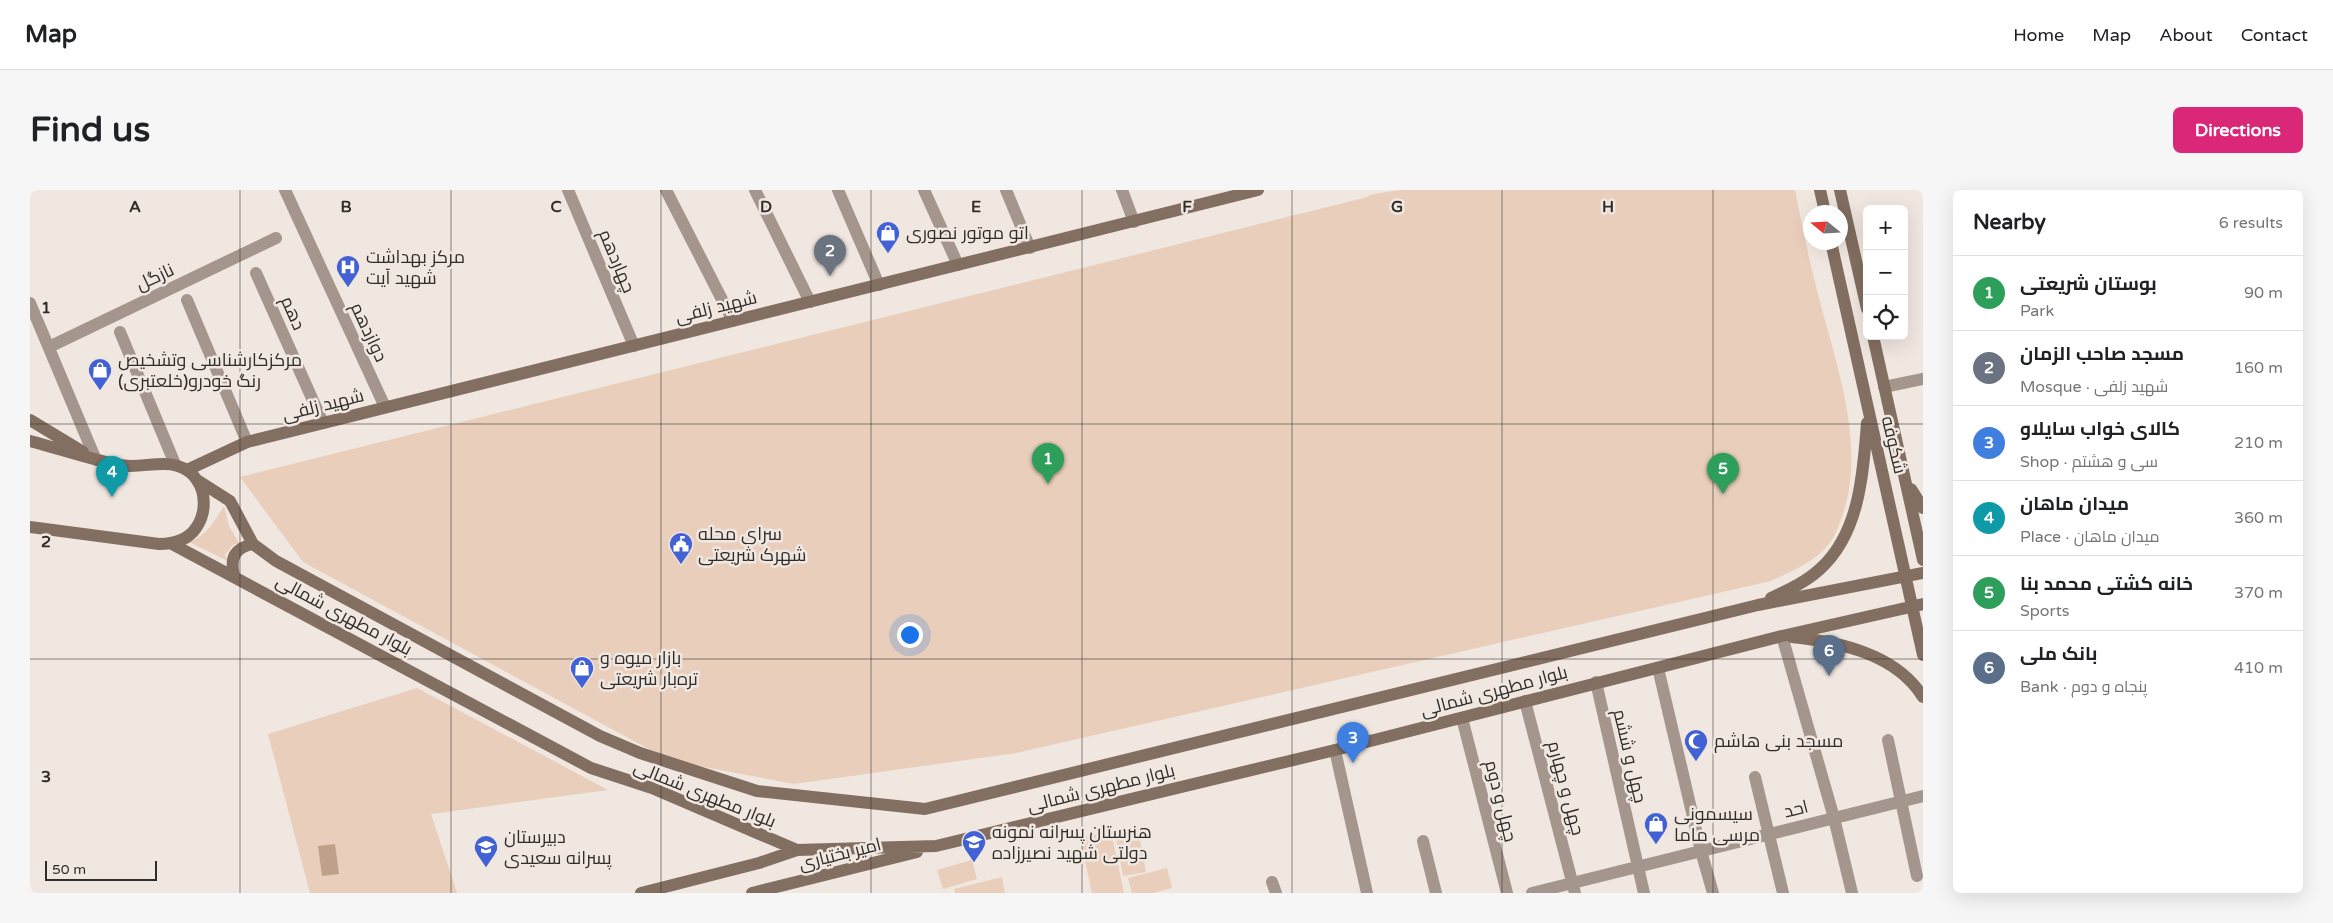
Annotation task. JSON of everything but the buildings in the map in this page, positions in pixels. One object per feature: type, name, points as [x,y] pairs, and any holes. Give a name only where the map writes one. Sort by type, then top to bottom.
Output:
[{"type":"main road","points":[[1820,190],[1823,205]]},
{"type":"main road","points":[[1840,190],[1864,295]]},
{"type":"main road","name":"شهید زلفی","points":[[187,470],[247,442],[1030,248],[1252,191]]},
{"type":"main road","name":"شکوفه","points":[[1833,250],[1906,576],[1918,606],[1923,656]]},
{"type":"main road","name":"شکوفه","points":[[1874,340],[1923,560]]},
{"type":"main road","points":[[1758,605],[1800,584],[1819,570],[1838,550],[1847,530],[1863,474],[1868,410]]},
{"type":"main road","points":[[30,420],[56,434],[96,460]]},
{"type":"main road","points":[[30,441],[96,460],[125,466],[162,463],[175,464]]},
{"type":"main road","points":[[1900,458],[1916,499],[1923,508]]},
{"type":"main road","name":"بلوار مطهری شمالی","points":[[175,464],[187,470],[197,480],[230,501],[253,544],[276,561],[600,736],[640,753],[757,791],[925,808],[1758,605],[1923,573]]},
{"type":"main road","points":[[30,527],[159,544],[172,544],[184,539],[195,530],[202,518],[203,492],[197,480]]},
{"type":"main road","name":"بلوار مطهری شمالی","points":[[172,544],[591,768],[652,788],[797,850],[936,846],[1335,750],[1782,636],[1918,606]]},
{"type":"main road","points":[[234,576],[232,567],[234,555],[239,549],[253,544]]},
{"type":"main road","points":[[1782,636],[1824,642],[1876,657],[1898,669],[1917,687],[1923,698]]},
{"type":"main road","name":"امیر بختیاری","points":[[752,893],[936,846]]},
{"type":"main road","name":"امیر بختیاری","points":[[641,893],[759,863],[797,850]]},
{"type":"street","name":"دوازدهم","points":[[285,190],[385,407]]},
{"type":"street","name":"چهاردهم","points":[[568,190],[634,346]]},
{"type":"street","points":[[666,190],[733,321]]},
{"type":"street","points":[[755,190],[810,302]]},
{"type":"street","points":[[838,190],[880,285]]},
{"type":"street","points":[[924,190],[958,265]]},
{"type":"street","points":[[1006,190],[1030,248]]},
{"type":"street","points":[[1122,190],[1134,222]]},
{"type":"street","name":"نازگل","points":[[49,347],[276,238]]},
{"type":"street","name":"دهم","points":[[256,273],[323,423]]},
{"type":"street","points":[[188,300],[247,442]]},
{"type":"street","points":[[30,303],[96,460]]},
{"type":"street","points":[[120,332],[175,464]]},
{"type":"street","points":[[1884,387],[1923,379]]},
{"type":"street","points":[[1782,636],[1834,818],[1852,893]]},
{"type":"street","points":[[1658,668],[1701,851],[1713,893]]},
{"type":"street","name":"چهل و ششم","points":[[1596,682],[1644,893]]},
{"type":"street","name":"چهل و چهارم","points":[[1525,701],[1574,888]]},
{"type":"street","name":"چهل و دوم","points":[[1462,718],[1507,893]]},
{"type":"street","points":[[1888,740],[1916,876]]},
{"type":"street","points":[[1335,750],[1366,893]]},
{"type":"street","points":[[1755,778],[1783,893]]},
{"type":"street","name":"احد","points":[[1532,893],[1574,888],[1637,867],[1923,796]]},
{"type":"street","points":[[1423,841],[1436,893]]},
{"type":"shaded area","points":[[1401,190],[1795,190],[1803,227],[1803,250],[1808,250],[1840,377],[1850,434],[1849,490],[1842,517],[1828,545],[1809,562],[1771,581],[1016,753],[794,784],[678,762],[645,747],[303,562],[240,477],[1364,198],[1373,194]]},
{"type":"shaded area","points":[[224,506],[229,526],[240,545],[234,544],[225,555],[228,561],[189,542],[205,532]]},
{"type":"shaded area","points":[[417,688],[608,790],[431,814],[457,893],[310,893],[268,734]]},
{"type":"shaded area","points":[[1138,828],[1146,872],[1123,876],[1115,833]]},
{"type":"shaded area","points":[[1111,831],[1124,893],[1092,893],[1080,838]]},
{"type":"shaded area","points":[[335,844],[339,874],[322,876],[318,846]]},
{"type":"shaded area","points":[[972,860],[977,879],[943,889],[937,870]]},
{"type":"shaded area","points":[[1167,868],[1172,888],[1153,893],[1132,893],[1128,878]]},
{"type":"shaded area","points":[[1002,877],[1005,893],[955,893],[954,889]]},
{"type":"place","name":"اتو موتور نصوری","points":[[888,254]]},
{"type":"place","name":"مسجد صاحب الزمان","points":[[830,276]]},
{"type":"place","name":"مرکز بهداشت شهید آیت","points":[[348,288]]},
{"type":"place","name":"مرکزکارشناسی وتشخیص رنگ خودرو(خلعتبری)","points":[[100,391]]},
{"type":"place","name":"بوستان شریعتی","points":[[1048,484]]},
{"type":"place","name":"خانه کشتی محمد بنا","points":[[1723,494]]},
{"type":"place","name":"میدان ماهان","points":[[112,497]]},
{"type":"place","name":"سرای محله شهرک شریعتی","points":[[681,565]]},
{"type":"place","name":"بانک ملی","points":[[1829,676]]},
{"type":"place","name":"بازار میوه و تره‌بار شریعتی","points":[[582,689]]},
{"type":"place","name":"مسجد بنی هاشم","points":[[1696,762]]},
{"type":"place","name":"کالای خواب سایلاو","points":[[1353,763]]},
{"type":"place","name":"سیسمونی مرسی ماما","points":[[1656,845]]},
{"type":"place","name":"هنرستان پسرانه نمونه دولتی شهید نصیرزاده","points":[[974,863]]},
{"type":"place","name":"دبیرستان پسرانه سعیدی","points":[[486,868]]}]
